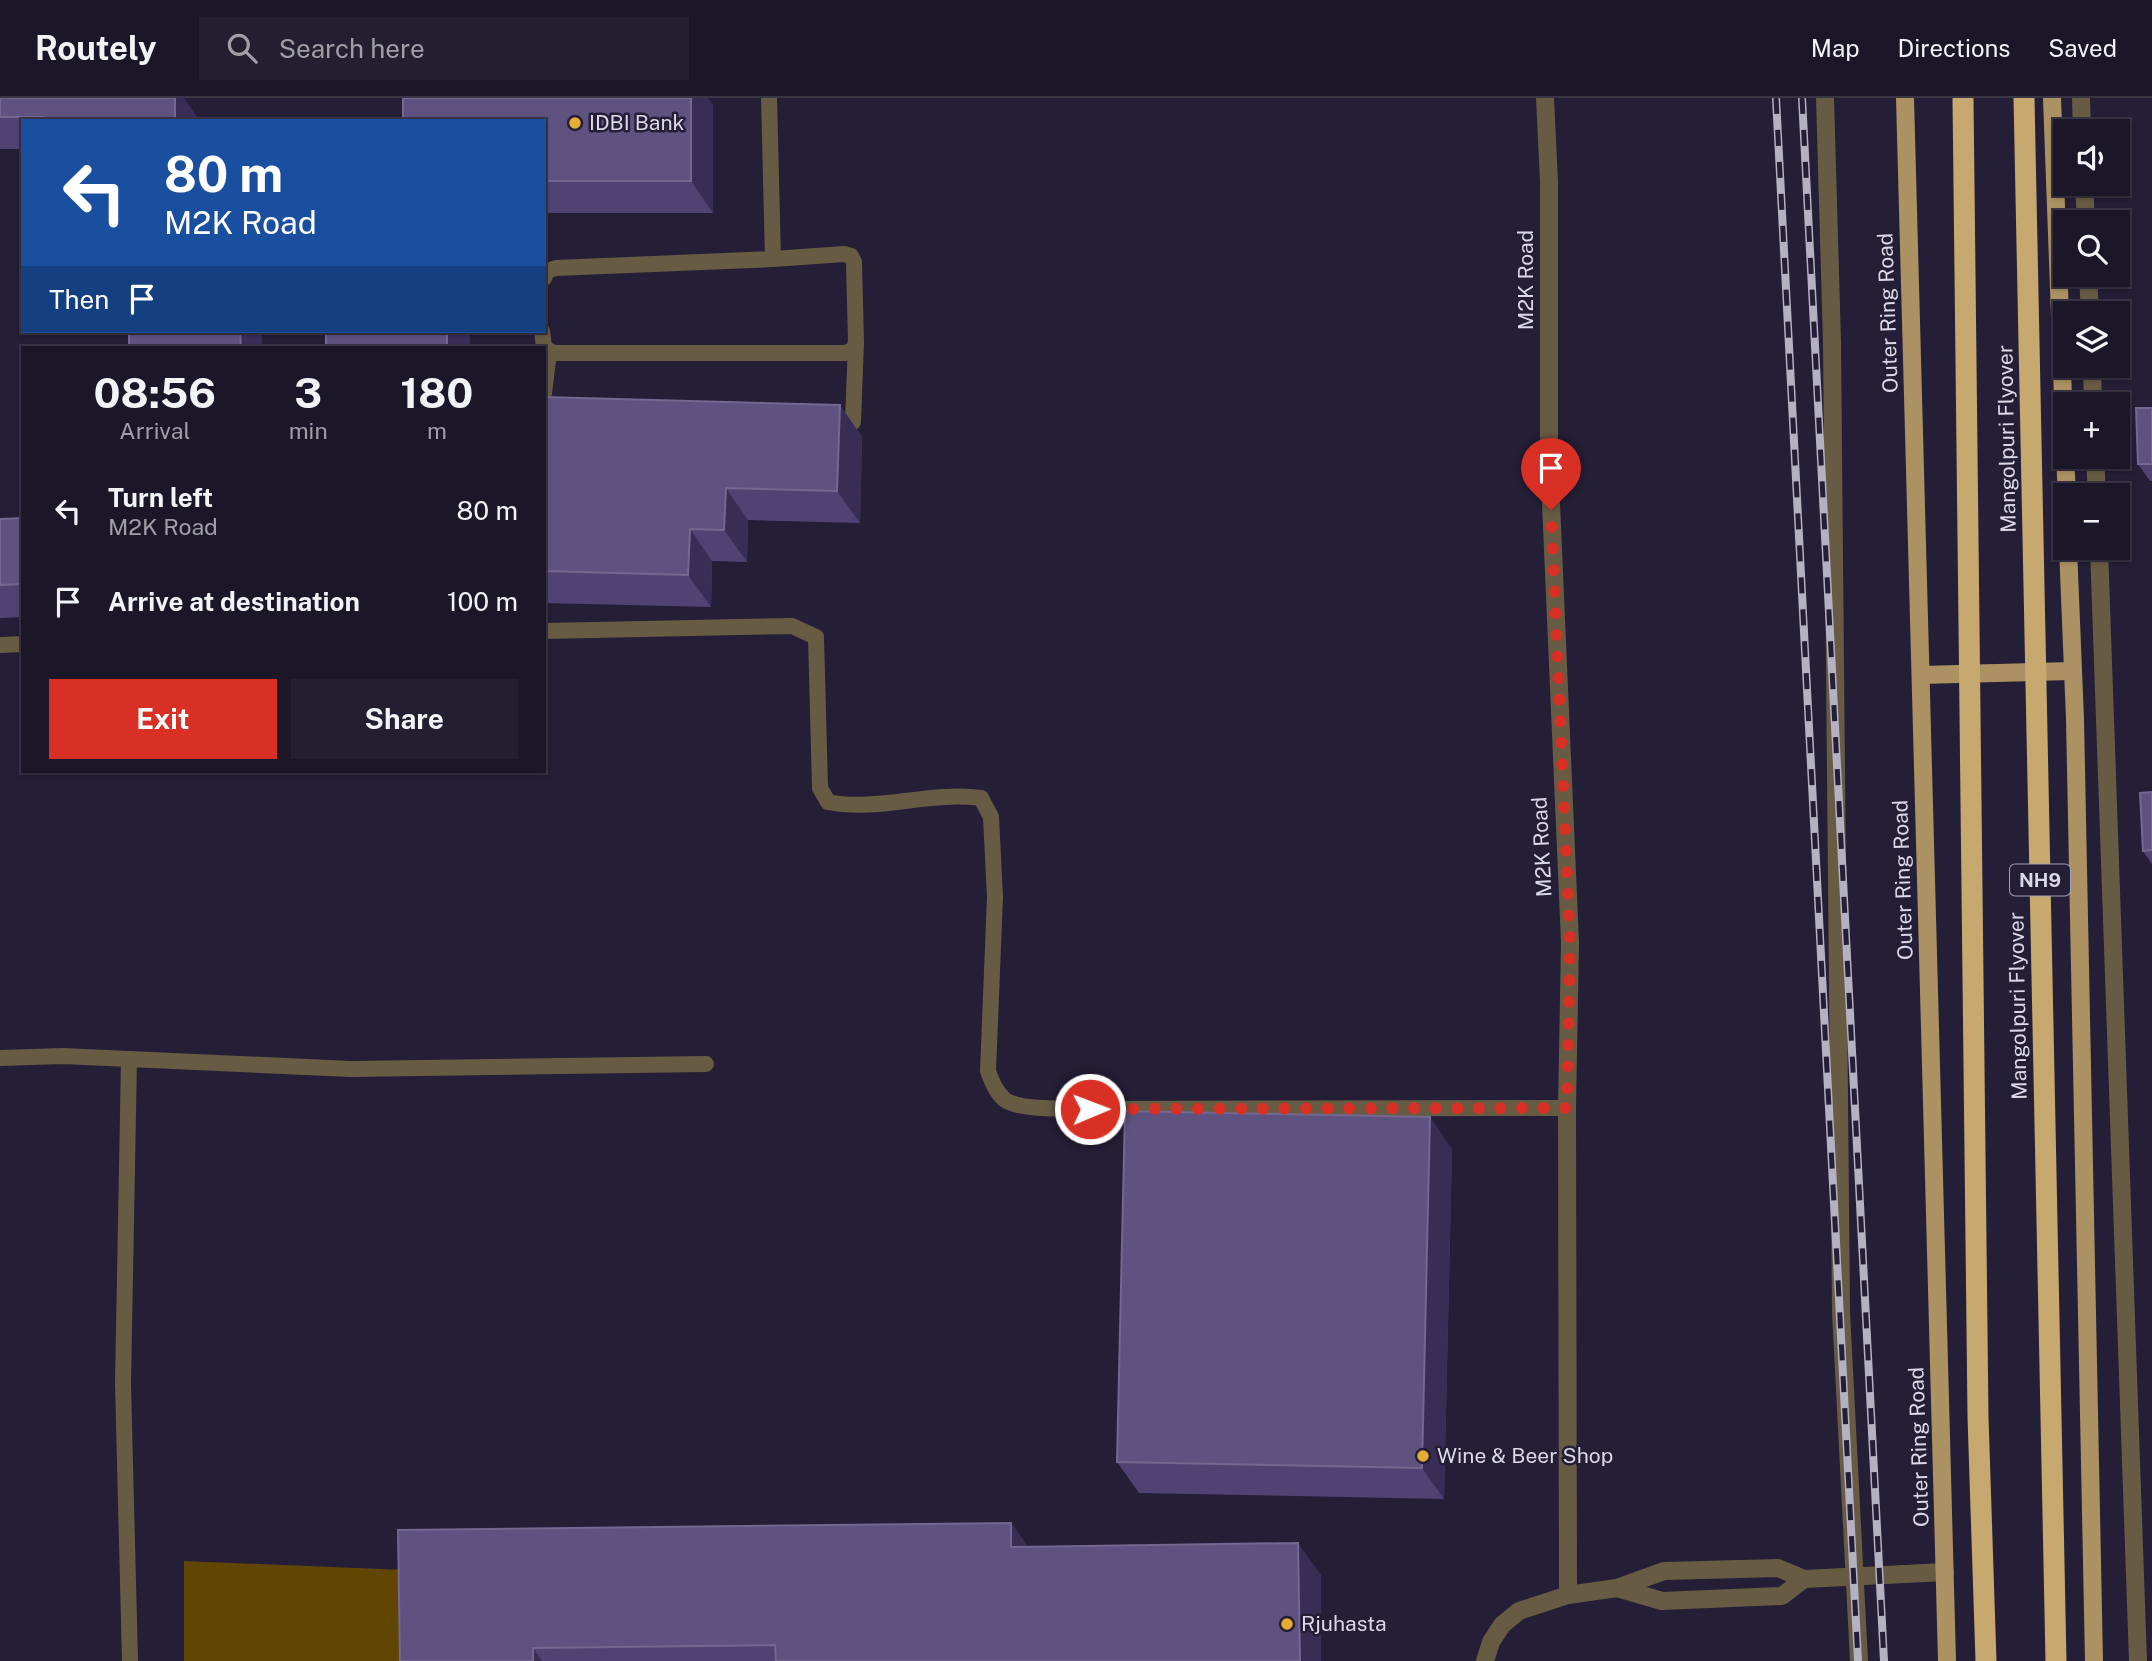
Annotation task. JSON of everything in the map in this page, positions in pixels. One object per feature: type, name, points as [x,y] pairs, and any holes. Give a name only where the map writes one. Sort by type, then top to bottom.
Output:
[{"type":"highway","name":"Mangolpuri Flyover","points":[[1964,98],[1978,1417],[1986,1661]]},
{"type":"highway","name":"Mangolpuri Flyover","points":[[2024,98],[2056,1661]]},
{"type":"main road","name":"Outer Ring Road","points":[[1905,98],[1947,1661]]},
{"type":"main road","points":[[2052,98],[2063,392]]},
{"type":"main road","points":[[2068,560],[2094,1661]]},
{"type":"main road","points":[[1921,675],[2073,671]]},
{"type":"street","name":"M2K Road","points":[[1545,98],[1549,183],[1549,457],[1570,942],[1567,1108],[1568,1595]]},
{"type":"street","points":[[1825,98],[1832,342],[1841,1312],[1859,1661]]},
{"type":"street","points":[[2081,98],[2082,119]]},
{"type":"street","points":[[2099,560],[2138,1661]]},
{"type":"street","points":[[1485,1661],[1491,1642],[1502,1625],[1520,1611],[1568,1595],[1617,1588],[1664,1571],[1778,1568],[1804,1579],[1945,1572]]},
{"type":"street","points":[[1617,1588],[1662,1601],[1782,1596],[1804,1579]]},
{"type":"lane","points":[[769,98],[773,259]]},
{"type":"lane","points":[[546,273],[556,268],[844,254],[850,256],[854,262],[856,342],[853,422],[813,421]]},
{"type":"lane","points":[[549,352],[845,353],[853,350],[856,342]]},
{"type":"lane","points":[[546,348],[549,352],[546,377]]},
{"type":"lane","points":[[546,631],[792,626],[816,637],[820,776],[821,788],[828,802],[852,807],[956,795],[981,798],[992,817],[995,897],[988,1071],[994,1087],[1007,1101],[1021,1105],[1090,1109],[1567,1108]]},
{"type":"lane","points":[[0,645],[21,644]]},
{"type":"lane","points":[[0,1058],[63,1056],[351,1069],[706,1064]]},
{"type":"lane","points":[[128,1059],[122,1384],[130,1661]]},
{"type":"shaded area","points":[[184,1561],[406,1570],[406,1661],[184,1661]]},
{"type":"building","points":[[0,98],[175,98],[175,119],[0,117]]},
{"type":"building","points":[[403,98],[691,98],[691,181],[546,181],[546,119],[403,119]]},
{"type":"building","points":[[129,333],[240,333],[241,346],[129,346]]},
{"type":"building","points":[[326,333],[447,333],[447,346],[326,346]]},
{"type":"building","points":[[546,397],[840,405],[837,491],[726,488],[724,530],[690,529],[688,575],[546,571]]},
{"type":"building","points":[[2136,408],[2152,408],[2152,464],[2138,464]]},
{"type":"building","points":[[21,518],[21,584],[0,585],[0,519]]},
{"type":"building","points":[[2152,792],[2152,850],[2143,851],[2140,793]]},
{"type":"building","points":[[1125,1111],[1430,1117],[1422,1468],[1117,1462]]},
{"type":"building","points":[[1011,1523],[1011,1547],[1298,1543],[1300,1661],[776,1661],[775,1645],[533,1648],[533,1661],[400,1661],[398,1530]]},
{"type":"railway","points":[[1776,98],[1858,1661]]},
{"type":"railway","points":[[1802,98],[1884,1661]]},
{"type":"place","name":"IDBI Bank","points":[[575,123]]},
{"type":"place","name":"Wine & Beer Shop","points":[[1423,1456]]},
{"type":"place","name":"Rjuhasta","points":[[1287,1624]]},
{"type":"route","points":[[1090,1109],[1567,1108],[1570,942],[1551,510]]}]
